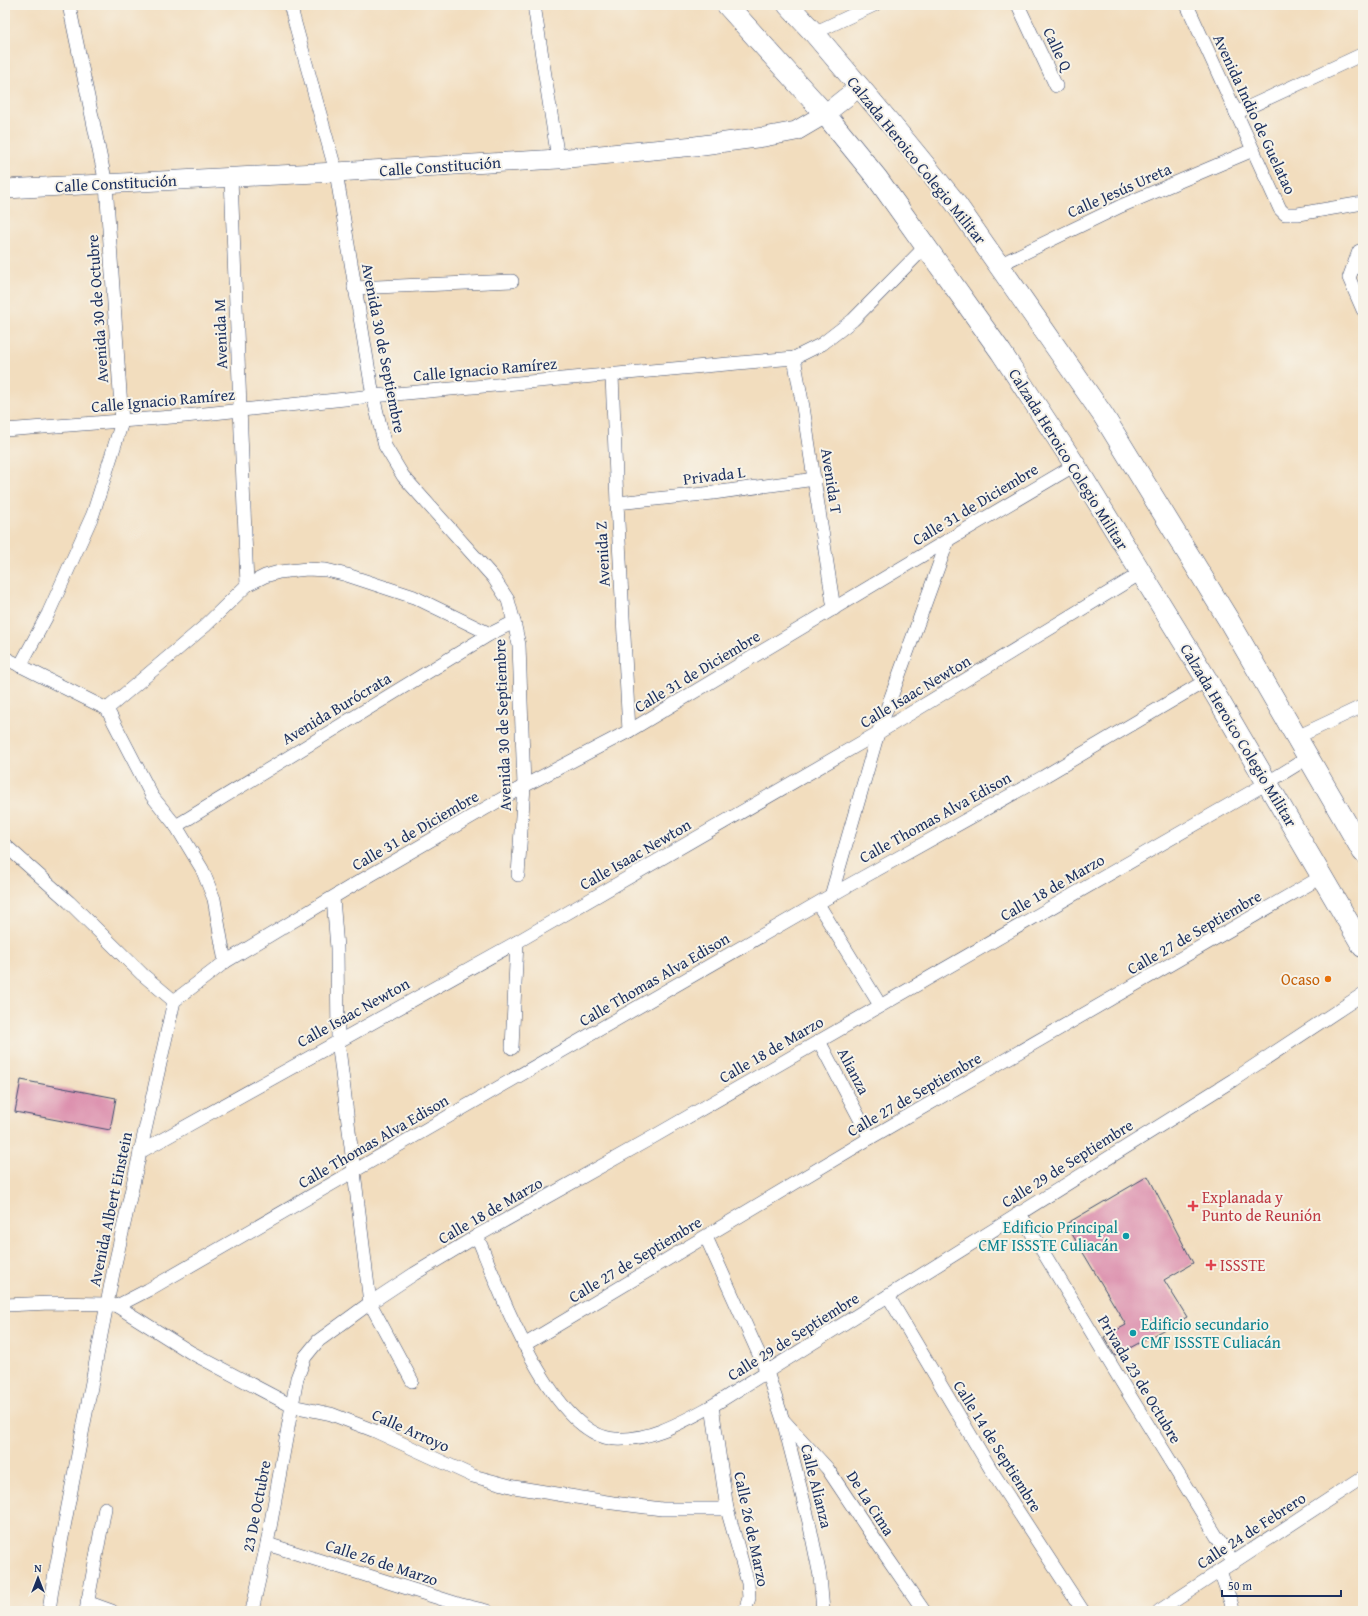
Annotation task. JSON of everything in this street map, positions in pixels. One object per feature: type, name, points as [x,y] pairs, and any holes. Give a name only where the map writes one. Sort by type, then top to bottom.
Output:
[{"type":"main road","name":"Calzada Heroico Colegio Militar","points":[[727,5],[825,114],[878,178],[1001,352],[1075,466],[1207,680],[1363,946]]},
{"type":"main road","name":"Calzada Heroico Colegio Militar","points":[[788,5],[814,33],[954,201],[1103,415],[1228,619],[1363,852]]},
{"type":"street","name":"Avenida 30 de Octubre","points":[[20,666],[48,614],[93,514],[122,422],[106,184],[69,5]]},
{"type":"street","name":"Avenida 30 de Septiembre","points":[[290,5],[336,172],[373,396],[385,446],[403,476],[492,577],[508,600],[514,622],[520,645],[524,786],[518,875]]},
{"type":"street","points":[[534,5],[558,159]]},
{"type":"street","points":[[814,33],[874,5]]},
{"type":"street","name":"Calle Q","points":[[1018,5],[1056,86]]},
{"type":"street","name":"Avenida Indio de Guelatao","points":[[1187,5],[1280,209],[1285,214],[1298,214],[1363,203]]},
{"type":"street","points":[[1236,113],[1363,54]]},
{"type":"street","name":"Calle Constitución","points":[[5,189],[231,178],[558,159],[695,146],[764,137],[796,131],[825,114],[859,87]]},
{"type":"street","name":"Calle Jesús Ureta","points":[[1000,265],[1121,206],[1253,150]]},
{"type":"street","name":"Avenida M","points":[[231,178],[247,585]]},
{"type":"street","name":"Calle Ignacio Ramírez","points":[[5,430],[122,422],[373,396],[794,358],[822,344],[853,320],[926,246]]},
{"type":"street","points":[[1363,250],[1359,251],[1349,278],[1363,310]]},
{"type":"street","points":[[354,288],[512,281]]},
{"type":"street","name":"Avenida T","points":[[794,358],[815,479],[834,609]]},
{"type":"street","name":"Avenida Z","points":[[612,374],[629,731]]},
{"type":"street","name":"Calle 31 de Diciembre","points":[[333,898],[524,786],[629,731],[948,540],[1075,466]]},
{"type":"street","name":"Privada L","points":[[617,503],[713,493],[815,479]]},
{"type":"street","points":[[831,896],[878,733],[948,540]]},
{"type":"street","points":[[107,709],[205,626],[247,585],[265,576],[279,572],[308,568],[326,570],[414,597],[490,634]]},
{"type":"street","name":"Calle Isaac Newton","points":[[140,1152],[338,1040],[517,942],[878,733],[1141,573]]},
{"type":"street","name":"Avenida Burócrata","points":[[176,826],[490,634],[514,622]]},
{"type":"street","points":[[5,658],[107,709],[152,796],[176,826],[202,869],[214,899],[225,962]]},
{"type":"street","name":"Calle Thomas Alva Edison","points":[[112,1305],[148,1290],[831,896],[1036,780],[1207,680]]},
{"type":"street","points":[[1297,737],[1363,706]]},
{"type":"street","name":"Calle 18 de Marzo","points":[[292,1406],[297,1378],[305,1357],[318,1341],[370,1303],[414,1274],[477,1236],[564,1188],[1267,783],[1309,757]]},
{"type":"street","points":[[5,845],[69,902],[142,974],[174,1001],[225,962],[333,898],[337,948],[338,1040],[370,1303],[412,1381]]},
{"type":"street","name":"Calle 27 de Septiembre","points":[[524,1345],[870,1138],[1323,876]]},
{"type":"street","points":[[818,904],[880,1005]]},
{"type":"street","points":[[512,1048],[517,942]]},
{"type":"street","name":"Calle 29 de Septiembre","points":[[477,1236],[524,1345],[553,1391],[567,1409],[582,1425],[600,1436],[616,1439],[643,1437],[674,1426],[712,1406],[1019,1212],[1233,1080],[1363,994]]},
{"type":"street","name":"Avenida Albert Einstein","points":[[49,1611],[52,1589],[112,1305],[140,1152],[174,1001]]},
{"type":"street","name":"Alianza","points":[[819,1041],[870,1138]]},
{"type":"street","name":"Privada 23 de Octubre","points":[[1019,1212],[1126,1391],[1233,1562]]},
{"type":"street","points":[[706,1237],[767,1372]]},
{"type":"street","name":"Calle 14 de Septiembre","points":[[888,1296],[992,1473],[1083,1611]]},
{"type":"street","points":[[5,1305],[50,1303],[112,1305]]},
{"type":"street","name":"Calle Arroyo","points":[[112,1305],[190,1352],[292,1406],[331,1414],[375,1431],[473,1476],[514,1487],[613,1503],[662,1508],[727,1508]]},
{"type":"street","name":"Calle Alianza","points":[[767,1372],[783,1420],[809,1522],[820,1576],[822,1611]]},
{"type":"street","name":"23 De Octubre","points":[[252,1611],[267,1544],[292,1406]]},
{"type":"street","name":"Calle 26 de Marzo","points":[[712,1406],[727,1508],[748,1583],[749,1598],[745,1611]]},
{"type":"street","name":"De La Cima","points":[[783,1420],[827,1468],[924,1611]]},
{"type":"street","name":"Calle 24 de Febrero","points":[[1159,1611],[1363,1478]]},
{"type":"street","points":[[105,1508],[87,1606],[112,1611]]},
{"type":"street","name":"Calle 26 de Marzo","points":[[267,1544],[458,1604],[487,1611]]},
{"type":"street","points":[[1220,1571],[1234,1611]]},
{"type":"building","points":[[21,1080],[116,1098],[110,1130],[15,1112]]},
{"type":"building","name":"Edificio Principal CMF ISSSTE Culiacán","points":[[1148,1176],[1193,1263],[1164,1280],[1187,1317],[1115,1356],[1104,1337],[1126,1325],[1066,1224]]},
{"type":"place","name":"Ocaso","points":[[1328,979]]},
{"type":"place","name":"Explanada y Punto de Reunión","points":[[1193,1206]]},
{"type":"place","name":"Edificio Principal CMF ISSSTE Culiacán","points":[[1126,1236]]},
{"type":"place","name":"ISSSTE","points":[[1211,1265]]},
{"type":"place","name":"Edificio secundario CMF ISSSTE Culiacán","points":[[1133,1333]]}]
